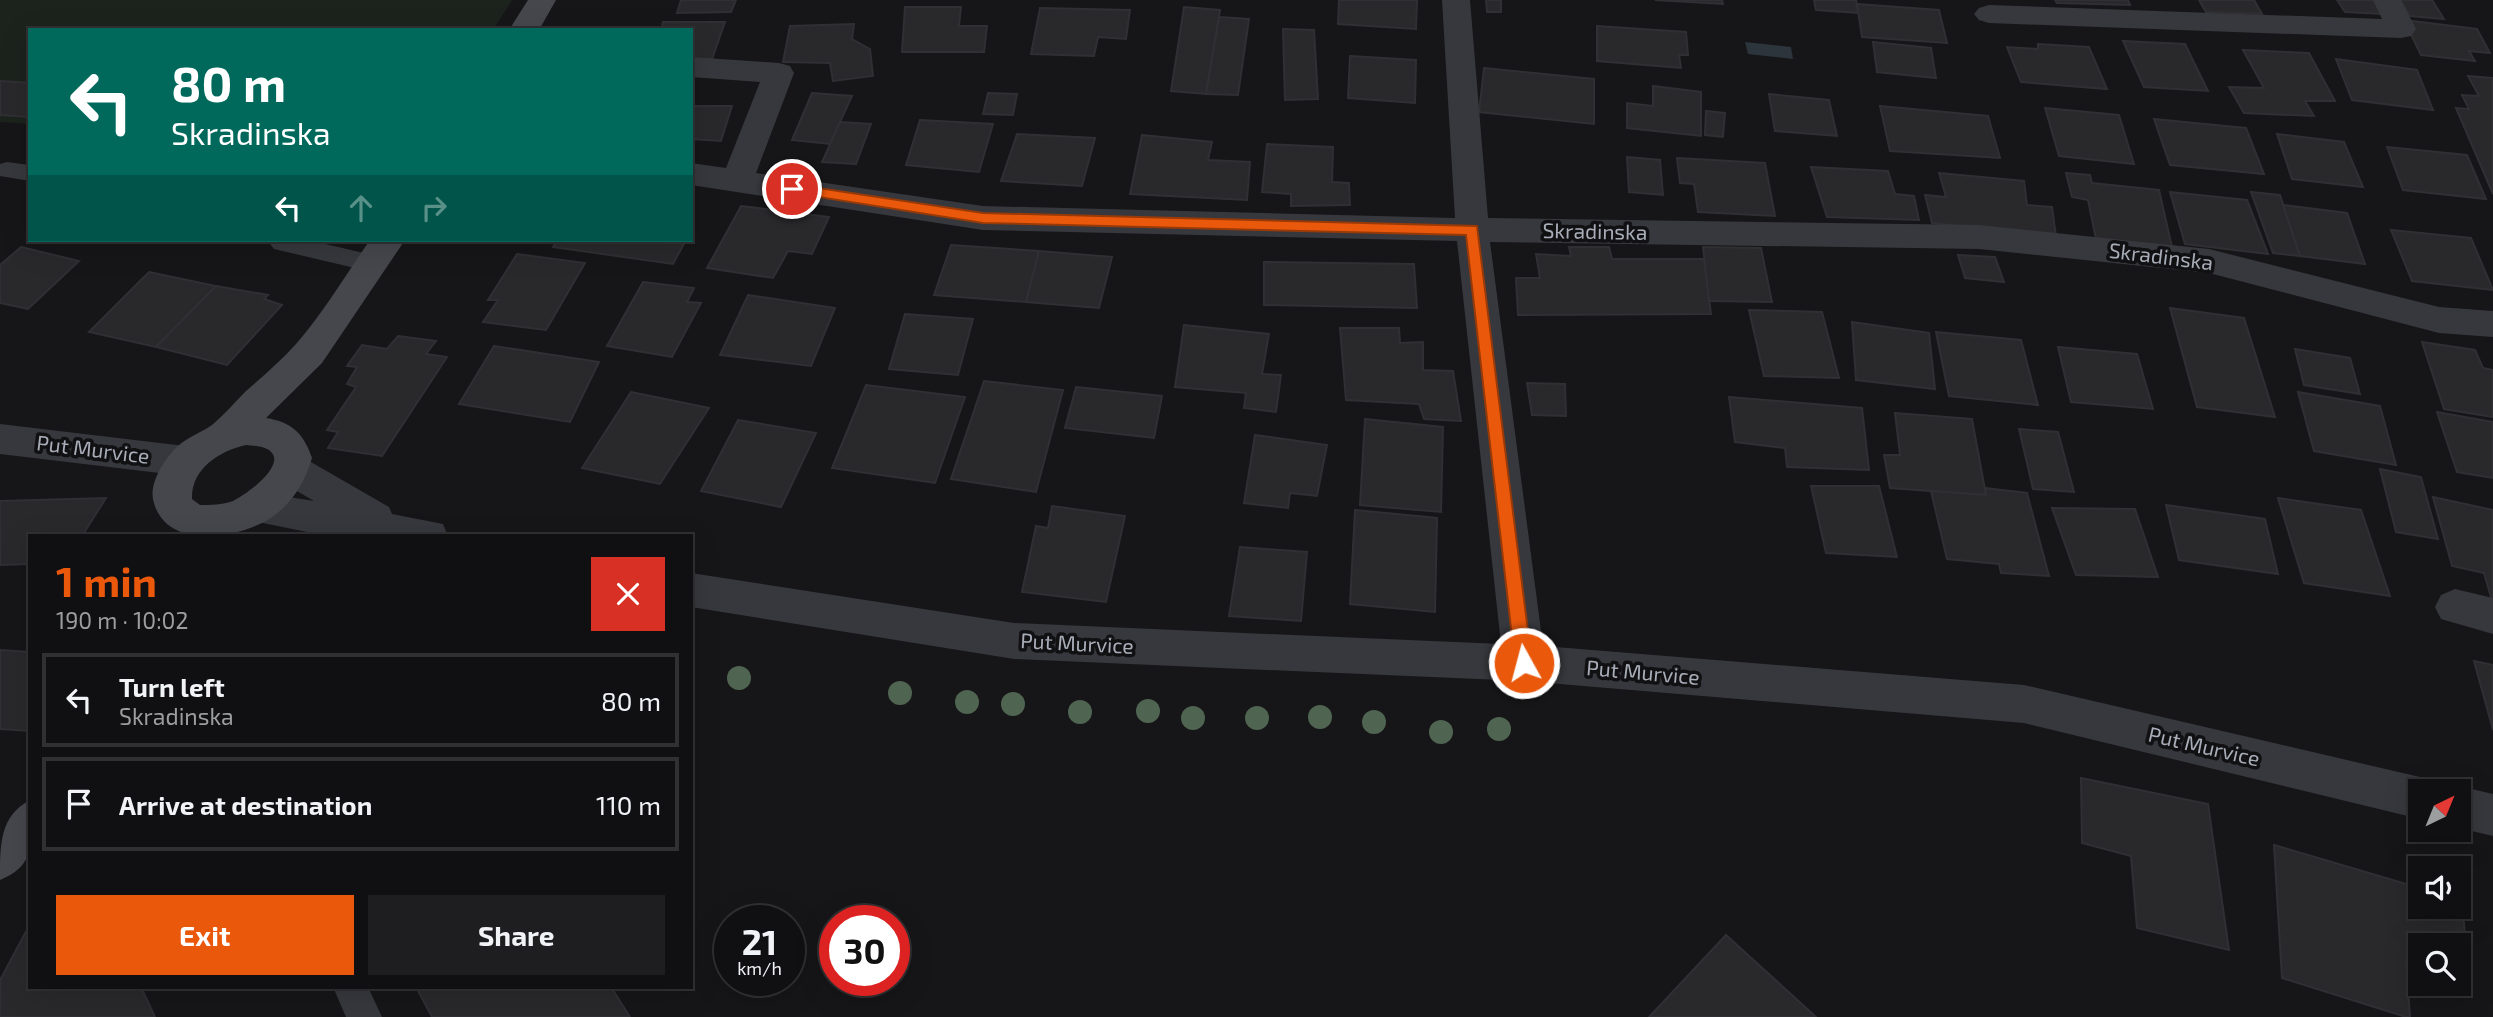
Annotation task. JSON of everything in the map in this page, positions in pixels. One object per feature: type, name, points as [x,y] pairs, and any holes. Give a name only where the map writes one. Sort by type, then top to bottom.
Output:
[{"type":"main road","points":[[525,28],[542,0]]},
{"type":"main road","points":[[225,435],[309,352],[380,252]]},
{"type":"main road","points":[[291,457],[280,436],[265,430],[246,430],[211,442],[185,461],[171,486],[176,522],[184,517],[200,521],[218,521],[237,517],[245,522],[279,490],[291,457],[296,405],[309,352]]},
{"type":"main road","points":[[0,858],[28,823]]},
{"type":"street","points":[[1456,0],[1472,230],[1524,663]]},
{"type":"street","points":[[1989,14],[2401,29],[2387,0]]},
{"type":"street","points":[[693,68],[779,73],[737,181]]},
{"type":"street","name":"Skradinska","points":[[693,174],[983,218],[1472,230],[1979,237],[2209,261],[2439,320],[2493,324]]},
{"type":"street","name":"Put Murvice","points":[[0,439],[185,461]]},
{"type":"street","points":[[291,457],[412,532]]},
{"type":"street","points":[[245,522],[412,532]]},
{"type":"street","name":"Put Murvice","points":[[693,590],[1014,641],[1524,663],[2024,704],[2408,795]]},
{"type":"street","points":[[2455,607],[2493,616]]},
{"type":"street","points":[[2471,810],[2493,815]]},
{"type":"lane","points":[[282,242],[380,252]]},
{"type":"lane","points":[[351,989],[364,1017]]},
{"type":"shaded area","points":[[0,0],[512,0],[494,28],[28,28],[28,124],[0,122]]},
{"type":"shaded area","points":[[1745,42],[1791,47],[1793,59],[1748,54]]},
{"type":"building","points":[[681,0],[736,0],[731,12],[677,13]]},
{"type":"building","points":[[1339,0],[1417,0],[1416,29],[1338,24]]},
{"type":"building","points":[[1486,0],[1501,0],[1501,12],[1487,12]]},
{"type":"building","points":[[1655,0],[1722,0],[1723,4]]},
{"type":"building","points":[[1814,0],[1856,0],[1858,13],[1816,10]]},
{"type":"building","points":[[2055,0],[2128,0],[2130,5],[2057,3]]},
{"type":"building","points":[[2199,0],[2254,0],[2262,14],[2206,12]]},
{"type":"building","points":[[2337,0],[2374,0],[2382,14],[2345,12]]},
{"type":"building","points":[[2400,0],[2432,0],[2444,19],[2410,16]]},
{"type":"building","points":[[1857,4],[1939,10],[1947,43],[1862,37]]},
{"type":"building","points":[[905,7],[961,7],[959,26],[987,26],[984,52],[902,52]]},
{"type":"building","points":[[1184,7],[1220,10],[1206,94],[1171,91]]},
{"type":"building","points":[[1040,8],[1130,10],[1126,39],[1098,37],[1094,56],[1031,54]]},
{"type":"building","points":[[1219,17],[1249,19],[1238,95],[1206,94]]},
{"type":"building","points":[[2404,20],[2477,29],[2490,53],[2469,51],[2475,61],[2421,55]]},
{"type":"building","points":[[663,22],[725,22],[711,62],[693,62],[693,28],[662,28]]},
{"type":"building","points":[[854,24],[852,39],[870,49],[873,76],[833,81],[830,63],[783,62],[790,26]]},
{"type":"building","points":[[1597,26],[1686,32],[1688,55],[1679,55],[1681,68],[1597,61]]},
{"type":"building","points":[[1283,29],[1314,30],[1318,99],[1285,100]]},
{"type":"building","points":[[2123,41],[2185,44],[2208,91],[2144,87]]},
{"type":"building","points":[[1873,42],[1931,48],[1936,78],[1877,72]]},
{"type":"building","points":[[2038,44],[2089,47],[2107,89],[2021,82],[2007,47],[2038,49]]},
{"type":"building","points":[[2243,50],[2309,53],[2335,101],[2305,101],[2314,116],[2244,113],[2229,87],[2264,88]]},
{"type":"building","points":[[1350,56],[1416,60],[1415,103],[1348,98]]},
{"type":"building","points":[[2336,59],[2417,70],[2433,110],[2352,100]]},
{"type":"building","points":[[1484,68],[1594,79],[1594,124],[1479,112]]},
{"type":"building","points":[[2468,76],[2493,78],[2493,194],[2456,108],[2469,109],[2462,95],[2479,96]]},
{"type":"building","points":[[0,81],[28,83],[28,117],[0,115]]},
{"type":"building","points":[[1653,86],[1701,92],[1701,136],[1627,128],[1627,103],[1653,106]]},
{"type":"building","points":[[812,93],[852,96],[830,144],[792,140]]},
{"type":"building","points":[[988,93],[1017,94],[1013,115],[983,114]]},
{"type":"building","points":[[1769,94],[1829,100],[1837,136],[1775,131]]},
{"type":"building","points":[[693,106],[732,106],[721,141],[693,139]]},
{"type":"building","points":[[1880,106],[1988,116],[2000,158],[1890,151]]},
{"type":"building","points":[[2045,108],[2119,115],[2134,164],[2059,156]]},
{"type":"building","points":[[1706,111],[1725,113],[1723,137],[1705,135]]},
{"type":"building","points":[[2154,119],[2246,128],[2264,174],[2170,165]]},
{"type":"building","points":[[920,120],[993,124],[979,172],[906,165]]},
{"type":"building","points":[[840,122],[871,124],[856,164],[822,162]]},
{"type":"building","points":[[1017,134],[1095,138],[1082,186],[1001,181]]},
{"type":"building","points":[[2277,134],[2344,142],[2363,187],[2292,179]]},
{"type":"building","points":[[1142,135],[1212,142],[1208,160],[1250,162],[1247,200],[1130,194]]},
{"type":"building","points":[[1267,144],[1333,147],[1332,182],[1349,183],[1350,205],[1291,206],[1291,194],[1262,192]]},
{"type":"building","points":[[2387,147],[2467,155],[2486,199],[2403,190]]},
{"type":"building","points":[[1627,157],[1660,160],[1663,195],[1629,192]]},
{"type":"building","points":[[1677,158],[1765,163],[1775,216],[1698,212],[1694,184],[1680,183]]},
{"type":"building","points":[[1811,167],[1888,171],[1895,194],[1914,196],[1919,220],[1827,217]]},
{"type":"building","points":[[1939,173],[2024,181],[2027,205],[2052,207],[2056,236],[1932,223],[1925,195],[1946,197]]},
{"type":"building","points":[[2066,173],[2090,175],[2092,183],[2159,190],[2172,247],[2096,239],[2088,200],[2072,197]]},
{"type":"building","points":[[2170,192],[2247,200],[2268,254],[2185,244]]},
{"type":"building","points":[[2251,192],[2280,195],[2300,256],[2273,253]]},
{"type":"building","points":[[2283,205],[2347,213],[2365,264],[2300,256]]},
{"type":"building","points":[[741,206],[829,217],[812,254],[788,251],[773,278],[707,268]]},
{"type":"building","points":[[2391,230],[2471,238],[2493,290],[2412,281]]},
{"type":"building","points":[[556,242],[685,242],[673,264],[553,247]]},
{"type":"building","points":[[951,245],[1039,251],[1026,302],[934,295]]},
{"type":"building","points":[[21,247],[79,261],[28,309],[0,303],[0,265]]},
{"type":"building","points":[[1569,247],[1609,247],[1612,259],[1704,259],[1711,314],[1518,315],[1516,278],[1540,278],[1536,254],[1571,256]]},
{"type":"building","points":[[1703,247],[1761,248],[1772,302],[1709,301]]},
{"type":"building","points":[[1039,251],[1112,257],[1099,308],[1026,302]]},
{"type":"building","points":[[517,254],[585,263],[546,330],[483,322],[498,300],[488,300]]},
{"type":"building","points":[[1958,255],[1995,257],[2004,282],[1965,278]]},
{"type":"building","points":[[1264,262],[1414,264],[1417,308],[1264,305]]},
{"type":"building","points":[[149,272],[216,286],[156,347],[89,332]]},
{"type":"building","points":[[643,282],[694,288],[687,302],[701,303],[672,357],[607,346]]},
{"type":"building","points":[[216,286],[268,295],[264,299],[282,305],[227,365],[156,347]]},
{"type":"building","points":[[748,295],[835,308],[811,366],[720,355]]},
{"type":"building","points":[[2170,308],[2244,318],[2275,417],[2197,407]]},
{"type":"building","points":[[1749,310],[1822,312],[1839,378],[1764,376]]},
{"type":"building","points":[[905,314],[973,319],[958,375],[889,369]]},
{"type":"building","points":[[1852,322],[1929,333],[1935,389],[1856,380]]},
{"type":"building","points":[[1184,325],[1269,334],[1262,374],[1281,375],[1276,412],[1244,408],[1246,393],[1175,387]]},
{"type":"building","points":[[1340,328],[1399,328],[1400,343],[1423,342],[1423,370],[1453,371],[1461,421],[1424,419],[1419,404],[1346,400]]},
{"type":"building","points":[[1936,332],[2021,340],[2038,405],[1949,396]]},
{"type":"building","points":[[398,336],[436,341],[426,354],[447,357],[382,456],[328,448],[338,432],[327,430],[356,387],[347,384],[357,367],[347,366],[362,345],[387,349]]},
{"type":"building","points":[[2422,342],[2475,350],[2483,368],[2493,370],[2493,417],[2444,409]]},
{"type":"building","points":[[494,346],[599,362],[570,422],[459,404]]},
{"type":"building","points":[[2058,347],[2137,354],[2153,409],[2071,402]]},
{"type":"building","points":[[2295,349],[2350,358],[2360,394],[2304,385]]},
{"type":"building","points":[[984,381],[1063,390],[1036,492],[951,479]]},
{"type":"building","points":[[1527,383],[1565,384],[1566,416],[1532,415]]},
{"type":"building","points":[[866,385],[965,397],[935,483],[832,468]]},
{"type":"building","points":[[1076,387],[1162,396],[1154,438],[1065,428]]},
{"type":"building","points":[[631,392],[709,408],[660,484],[582,468]]},
{"type":"building","points":[[2298,392],[2380,406],[2396,465],[2314,451]]},
{"type":"building","points":[[1729,397],[1862,408],[1869,470],[1787,467],[1785,448],[1735,442]]},
{"type":"building","points":[[2437,412],[2493,422],[2493,478],[2457,472]]},
{"type":"building","points":[[1895,413],[1972,419],[1986,495],[1890,488],[1884,455],[1900,455]]},
{"type":"building","points":[[1365,419],[1443,427],[1441,512],[1360,505]]},
{"type":"building","points":[[738,420],[816,433],[781,507],[701,491]]},
{"type":"building","points":[[2019,429],[2058,432],[2074,492],[2033,489]]},
{"type":"building","points":[[1255,435],[1327,445],[1317,496],[1290,493],[1288,508],[1244,503]]},
{"type":"building","points":[[2380,469],[2421,477],[2438,539],[2396,532]]},
{"type":"building","points":[[1811,486],[1879,486],[1897,557],[1826,553]]},
{"type":"building","points":[[1985,488],[2027,493],[2049,576],[2001,573],[1999,564],[1947,559],[1931,491],[1986,495]]},
{"type":"building","points":[[2433,497],[2493,510],[2493,604],[2484,573],[2452,566]]},
{"type":"building","points":[[106,498],[83,534],[28,534],[28,564],[0,565],[0,501]]},
{"type":"building","points":[[2278,498],[2361,510],[2390,596],[2304,583]]},
{"type":"building","points":[[2166,505],[2265,519],[2278,574],[2179,560]]},
{"type":"building","points":[[1052,506],[1125,516],[1106,602],[1022,592],[1036,526],[1048,528]]},
{"type":"building","points":[[2052,508],[2135,509],[2158,577],[2076,575]]},
{"type":"building","points":[[1355,510],[1437,518],[1435,612],[1350,604]]},
{"type":"building","points":[[1240,547],[1307,552],[1301,621],[1229,616]]},
{"type":"building","points":[[0,650],[28,652],[28,731],[0,729]]},
{"type":"building","points":[[2474,661],[2493,665],[2493,730]]},
{"type":"building","points":[[2081,778],[2208,804],[2229,950],[2137,928],[2131,856],[2082,843]]},
{"type":"building","points":[[2274,845],[2408,884],[2408,919],[2464,919],[2465,933],[2408,933],[2406,963],[2410,1017],[2282,978]]},
{"type":"building","points":[[28,928],[28,989],[142,989],[155,1017],[0,1017],[0,980]]},
{"type":"building","points":[[1726,935],[1816,1017],[1649,1017]]},
{"type":"building","points":[[417,989],[612,989],[630,1017],[432,1017]]},
{"type":"route","points":[[792,189],[983,218],[1472,230],[1524,663]]}]
